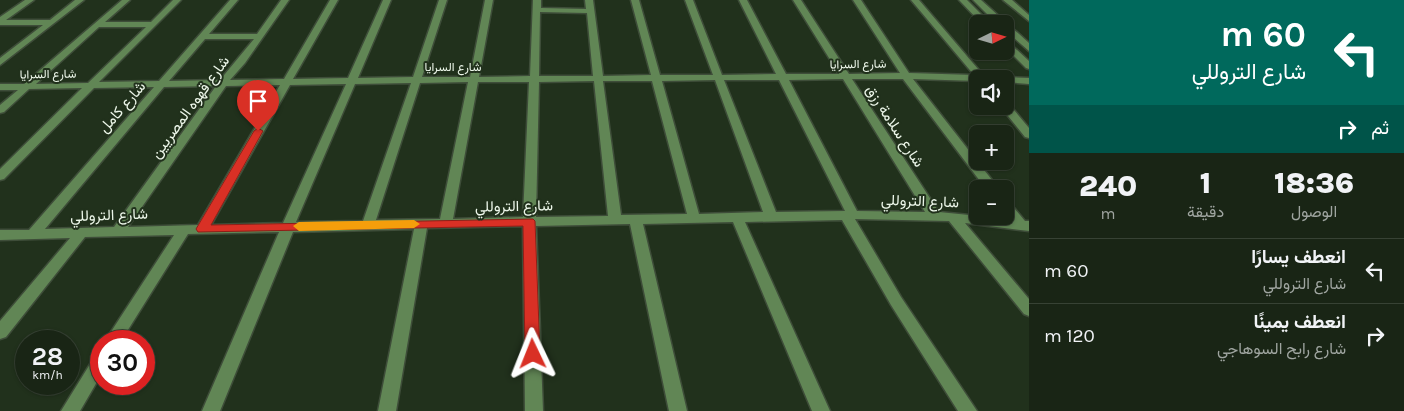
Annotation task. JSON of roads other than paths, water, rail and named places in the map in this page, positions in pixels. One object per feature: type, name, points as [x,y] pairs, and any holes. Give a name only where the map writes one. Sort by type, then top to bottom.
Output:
[{"type":"street","points":[[0,22],[30,0]]},
{"type":"street","points":[[0,62],[80,0]]},
{"type":"street","points":[[0,110],[126,0]]},
{"type":"street","points":[[0,176],[177,0]]},
{"type":"street","name":"شارع كامل","points":[[33,234],[234,0]]},
{"type":"street","name":"شارع قهوه المصريين","points":[[118,232],[224,82],[285,0]]},
{"type":"street","points":[[202,229],[334,0]]},
{"type":"street","points":[[210,411],[387,0]]},
{"type":"street","points":[[368,225],[443,0]]},
{"type":"street","points":[[446,223],[489,0]]},
{"type":"street","points":[[589,0],[615,220]]},
{"type":"street","points":[[635,0],[694,218]]},
{"type":"street","points":[[690,0],[771,216]]},
{"type":"street","points":[[743,0],[849,215],[896,301],[968,411]]},
{"type":"street","name":"شارع سلامة رزق","points":[[797,0],[935,217]]},
{"type":"street","points":[[857,0],[880,32],[906,76],[986,180]]},
{"type":"street","points":[[915,0],[975,70]]},
{"type":"street","points":[[963,0],[978,15]]},
{"type":"street","points":[[977,0],[993,15]]},
{"type":"street","points":[[1007,0],[1029,19]]},
{"type":"street","points":[[534,411],[529,221],[537,5],[590,11]]},
{"type":"street","points":[[0,22],[51,22]]},
{"type":"street","points":[[98,25],[153,24]]},
{"type":"street","points":[[1014,34],[1029,48]]},
{"type":"street","points":[[202,37],[260,36]]},
{"type":"street","points":[[1014,51],[1029,66]]},
{"type":"street","name":"شارع السرايا","points":[[0,87],[416,80],[845,76],[969,78]]},
{"type":"street","points":[[1014,80],[1029,82]]},
{"type":"street","points":[[1012,115],[1029,135]]},
{"type":"street","points":[[1014,214],[1025,226]]},
{"type":"street","name":"شارع التروللي","points":[[0,235],[529,221],[849,215],[953,217],[1025,226]]},
{"type":"street","points":[[737,217],[821,411]]},
{"type":"street","points":[[953,217],[1029,310]]},
{"type":"street","points":[[635,219],[678,411]]},
{"type":"street","points":[[387,411],[421,224]]},
{"type":"street","points":[[120,330],[184,230]]},
{"type":"street","points":[[0,332],[82,232]]},
{"type":"street","points":[[70,411],[90,379]]}]
